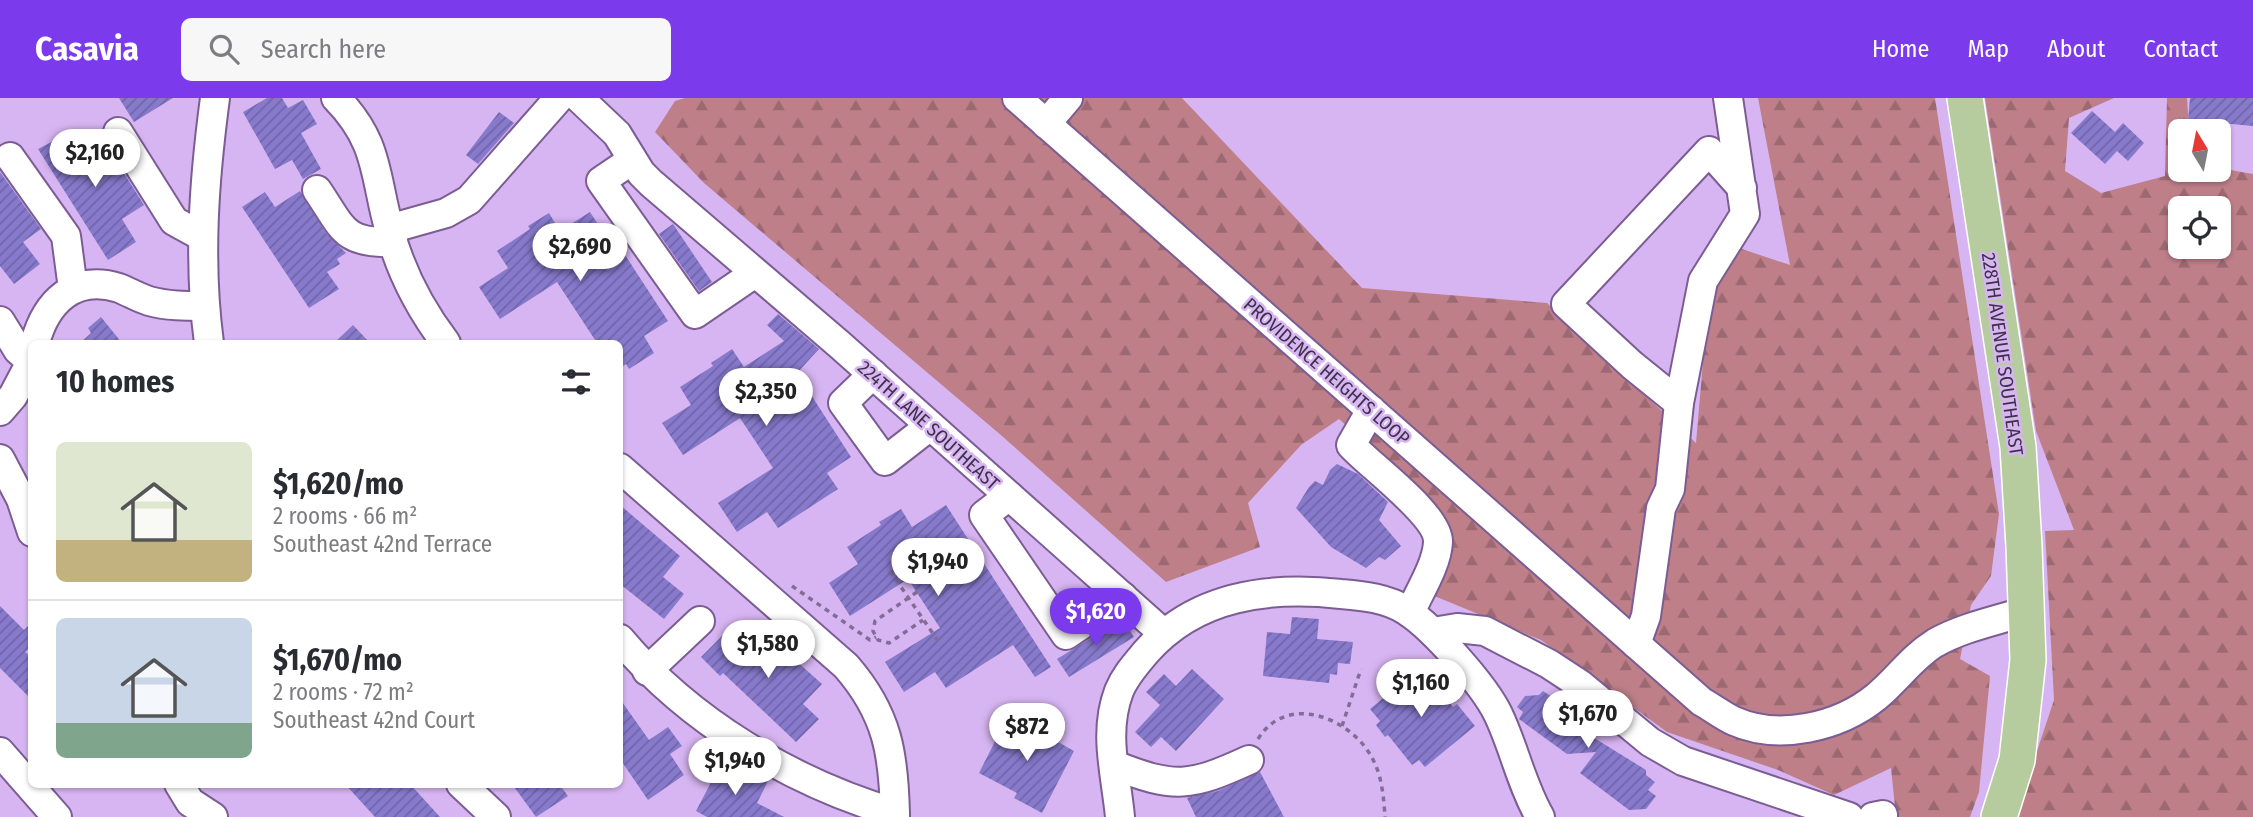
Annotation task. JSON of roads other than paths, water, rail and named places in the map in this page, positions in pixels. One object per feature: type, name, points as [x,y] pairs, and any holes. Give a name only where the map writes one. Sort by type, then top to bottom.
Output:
[{"type":"main road","name":"228TH AVENUE SOUTHEAST","points":[[1965,98],[2018,447],[2026,611],[2028,660],[2017,760],[1999,817]]},
{"type":"street","points":[[209,340],[204,306],[204,191],[215,98]]},
{"type":"street","points":[[336,98],[370,145],[383,190],[391,235],[419,304],[444,340]]},
{"type":"street","name":"224TH LANE SOUTHEAST","points":[[579,98],[617,134],[632,160],[651,183],[873,374],[1163,633]]},
{"type":"street","name":"PROVIDENCE HEIGHTS LOOP","points":[[1017,98],[1702,702],[1735,721],[1763,729],[1792,730],[1842,717],[1879,695],[1909,662],[1935,643],[1961,631],[2026,611]]},
{"type":"street","points":[[1046,124],[1068,98]]},
{"type":"street","points":[[1636,643],[1646,616],[1661,508],[1670,488],[1679,403],[1703,281],[1743,201],[1728,98]]},
{"type":"street","points":[[317,190],[354,239],[368,243],[391,235],[446,213],[468,200],[546,103]]},
{"type":"street","points":[[118,132],[174,221],[203,237]]},
{"type":"street","points":[[1679,403],[1632,365],[1566,304],[1709,151],[1743,201]]},
{"type":"street","points":[[10,157],[66,236],[73,289]]},
{"type":"street","points":[[632,160],[601,181],[695,314],[755,273]]},
{"type":"street","points":[[36,340],[43,318],[52,303],[73,289],[98,285],[118,288],[152,302],[204,306]]},
{"type":"street","points":[[0,321],[18,350],[28,358]]},
{"type":"street","points":[[0,411],[13,396],[28,367]]},
{"type":"street","points":[[873,374],[843,403],[885,461],[930,426]]},
{"type":"street","points":[[1371,410],[1352,445],[1430,522],[1438,540],[1434,558],[1410,613]]},
{"type":"street","points":[[0,459],[21,499],[28,520]]},
{"type":"street","points":[[623,471],[846,666],[864,687],[887,732],[893,765],[895,815],[859,802],[773,761],[687,706],[647,671],[623,643]]},
{"type":"street","points":[[1009,496],[984,515],[1066,635],[1123,597]]},
{"type":"street","points":[[1120,817],[1111,723],[1120,690],[1129,671],[1163,633],[1220,602],[1276,591],[1318,591],[1384,600],[1410,613],[1433,632],[1496,710],[1539,817]]},
{"type":"street","points":[[647,671],[700,621]]},
{"type":"street","points":[[1433,632],[1457,628],[1485,631],[1560,671],[1607,704],[1650,742],[1683,761],[1849,817]]},
{"type":"street","points":[[0,752],[28,784]]},
{"type":"street","points":[[1114,765],[1145,777],[1176,784],[1210,778],[1249,760]]},
{"type":"street","points":[[32,788],[57,817]]},
{"type":"street","points":[[181,788],[190,803],[209,815]]},
{"type":"street","points":[[465,788],[496,817]]}]
